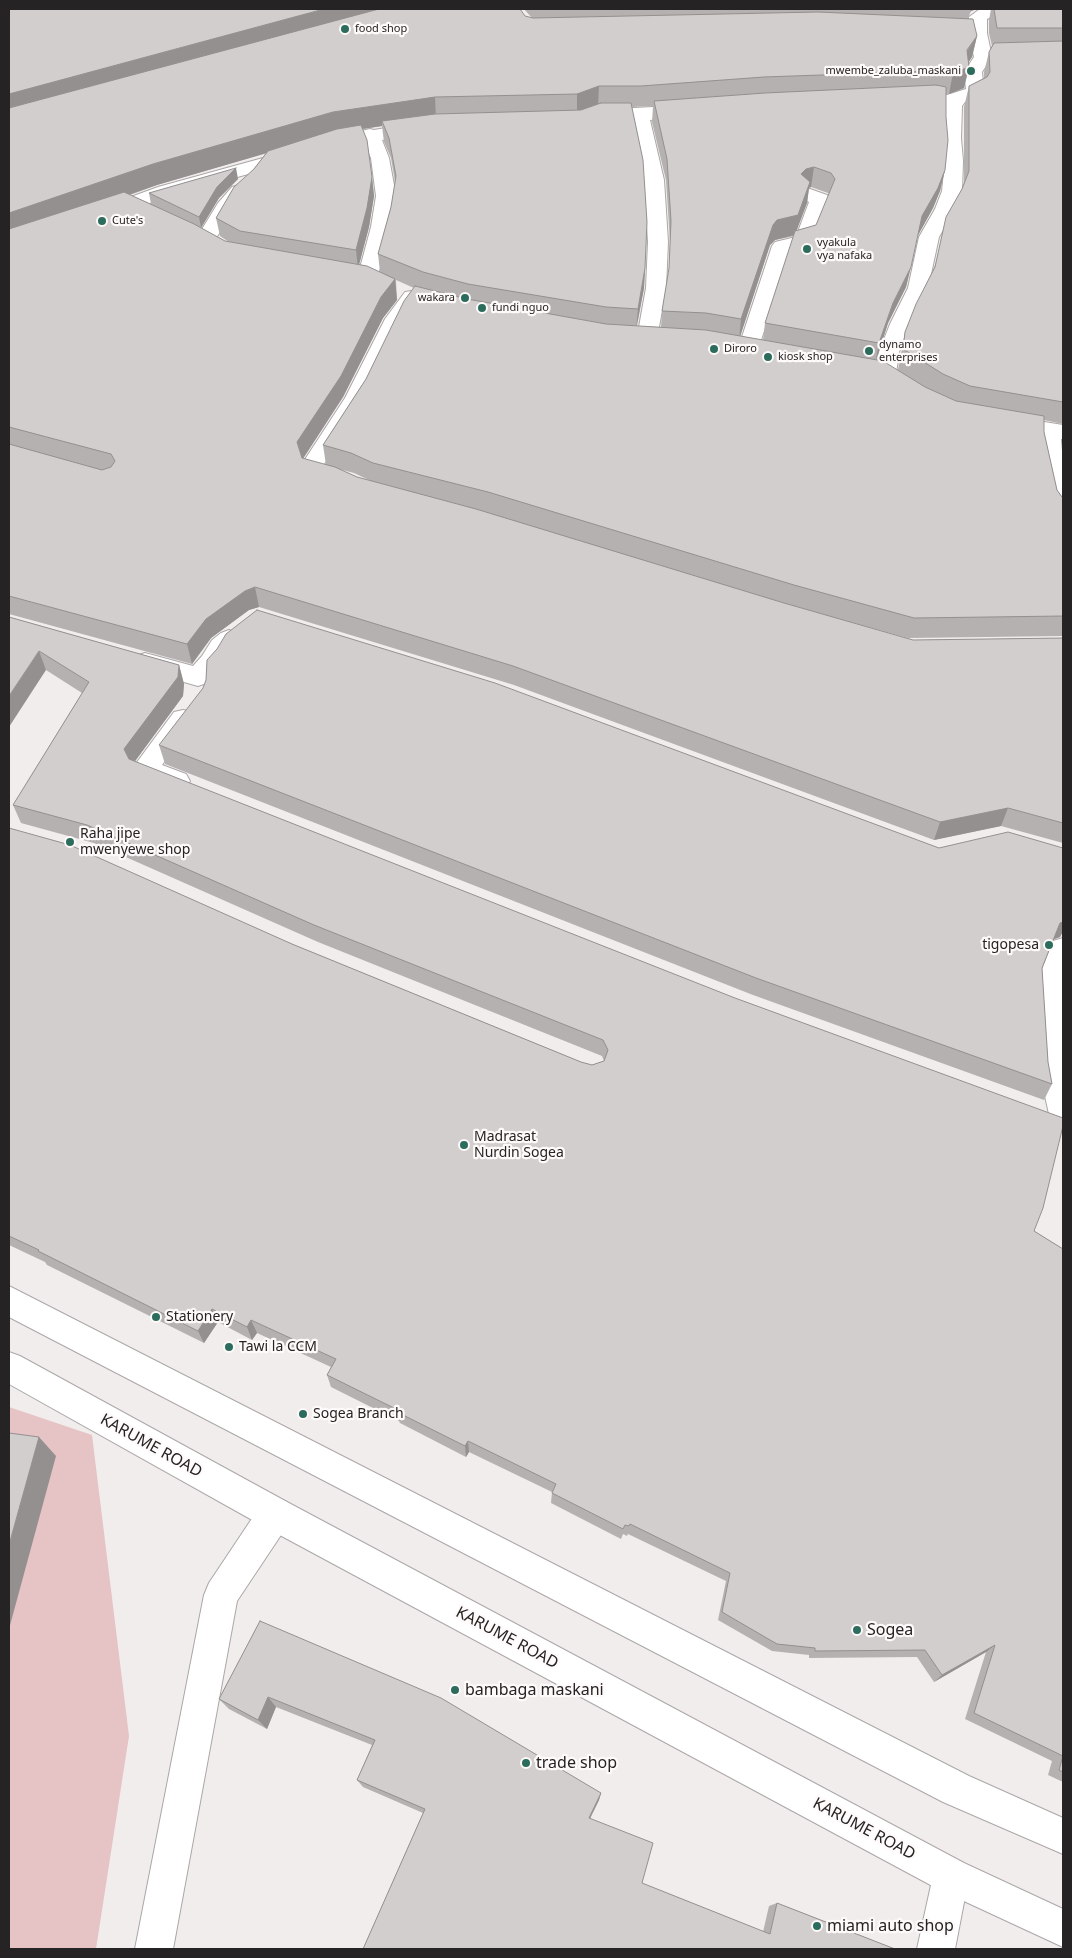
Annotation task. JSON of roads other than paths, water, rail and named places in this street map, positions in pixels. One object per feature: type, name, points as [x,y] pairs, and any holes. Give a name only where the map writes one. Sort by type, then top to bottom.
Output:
[{"type":"street","points":[[894,100],[949,100],[975,92],[973,72],[992,57],[978,33],[978,16],[989,12],[990,9]]},
{"type":"street","points":[[959,32],[978,33]]},
{"type":"street","points":[[883,376],[900,324],[918,288],[929,236],[945,209],[952,191],[954,160],[953,106],[957,99]]},
{"type":"street","points":[[580,122],[598,115],[640,115],[706,110]]},
{"type":"street","points":[[640,115],[654,180],[658,242],[656,288],[647,338]]},
{"type":"street","points":[[310,150],[336,141],[436,126]]},
{"type":"street","points":[[358,485],[314,472],[313,464],[356,399],[395,318],[381,285],[381,227],[386,196],[380,158],[370,135]]},
{"type":"street","points":[[85,220],[165,191],[284,158]]},
{"type":"street","points":[[206,239],[228,203],[248,183],[263,164]]},
{"type":"street","points":[[748,349],[782,246],[804,241],[820,198],[810,195]]},
{"type":"street","points":[[130,204],[156,216]]},
{"type":"street","points":[[381,285],[434,304]]},
{"type":"street","points":[[986,419],[1057,430],[1050,452],[1063,510]]},
{"type":"street","points":[[199,790],[145,768],[197,699],[198,677],[220,646],[250,623]]},
{"type":"street","points":[[123,656],[198,677]]},
{"type":"street","points":[[1063,949],[1050,985],[1055,1078],[1063,1114]]},
{"type":"street","points":[[1036,1112],[1063,1122]]},
{"type":"street","points":[[9,1301],[956,1789],[1063,1836]]},
{"type":"street","name":"KARUME ROAD","points":[[9,1367],[275,1514],[951,1876],[1063,1928]]},
{"type":"street","points":[[154,1949],[220,1595],[275,1514]]},
{"type":"street","points":[[936,1949],[951,1876]]},
{"type":"place","name":"food shop","points":[[345,29]]},
{"type":"place","name":"mwembe_zaluba_maskani","points":[[971,71]]},
{"type":"place","name":"Cute's","points":[[102,221]]},
{"type":"place","name":"vyakula vya nafaka","points":[[807,249]]},
{"type":"place","name":"wakara","points":[[465,298]]},
{"type":"place","name":"fundi nguo","points":[[482,308]]},
{"type":"place","name":"Diroro","points":[[714,349]]},
{"type":"place","name":"dynamo enterprises","points":[[869,351]]},
{"type":"place","name":"kiosk shop","points":[[768,357]]},
{"type":"place","name":"Raha jipe mwenyewe shop","points":[[70,842]]},
{"type":"place","name":"tigopesa","points":[[1049,945]]},
{"type":"place","name":"Madrasat Nurdin Sogea","points":[[464,1145]]},
{"type":"place","name":"Stationery","points":[[156,1317]]},
{"type":"place","name":"Tawi la CCM","points":[[229,1347]]},
{"type":"place","name":"Sogea Branch","points":[[303,1414]]},
{"type":"place","name":"Sogea","points":[[857,1630]]},
{"type":"place","name":"bambaga maskani","points":[[455,1690]]},
{"type":"place","name":"trade shop","points":[[526,1763]]},
{"type":"place","name":"miami auto shop","points":[[817,1926]]}]
